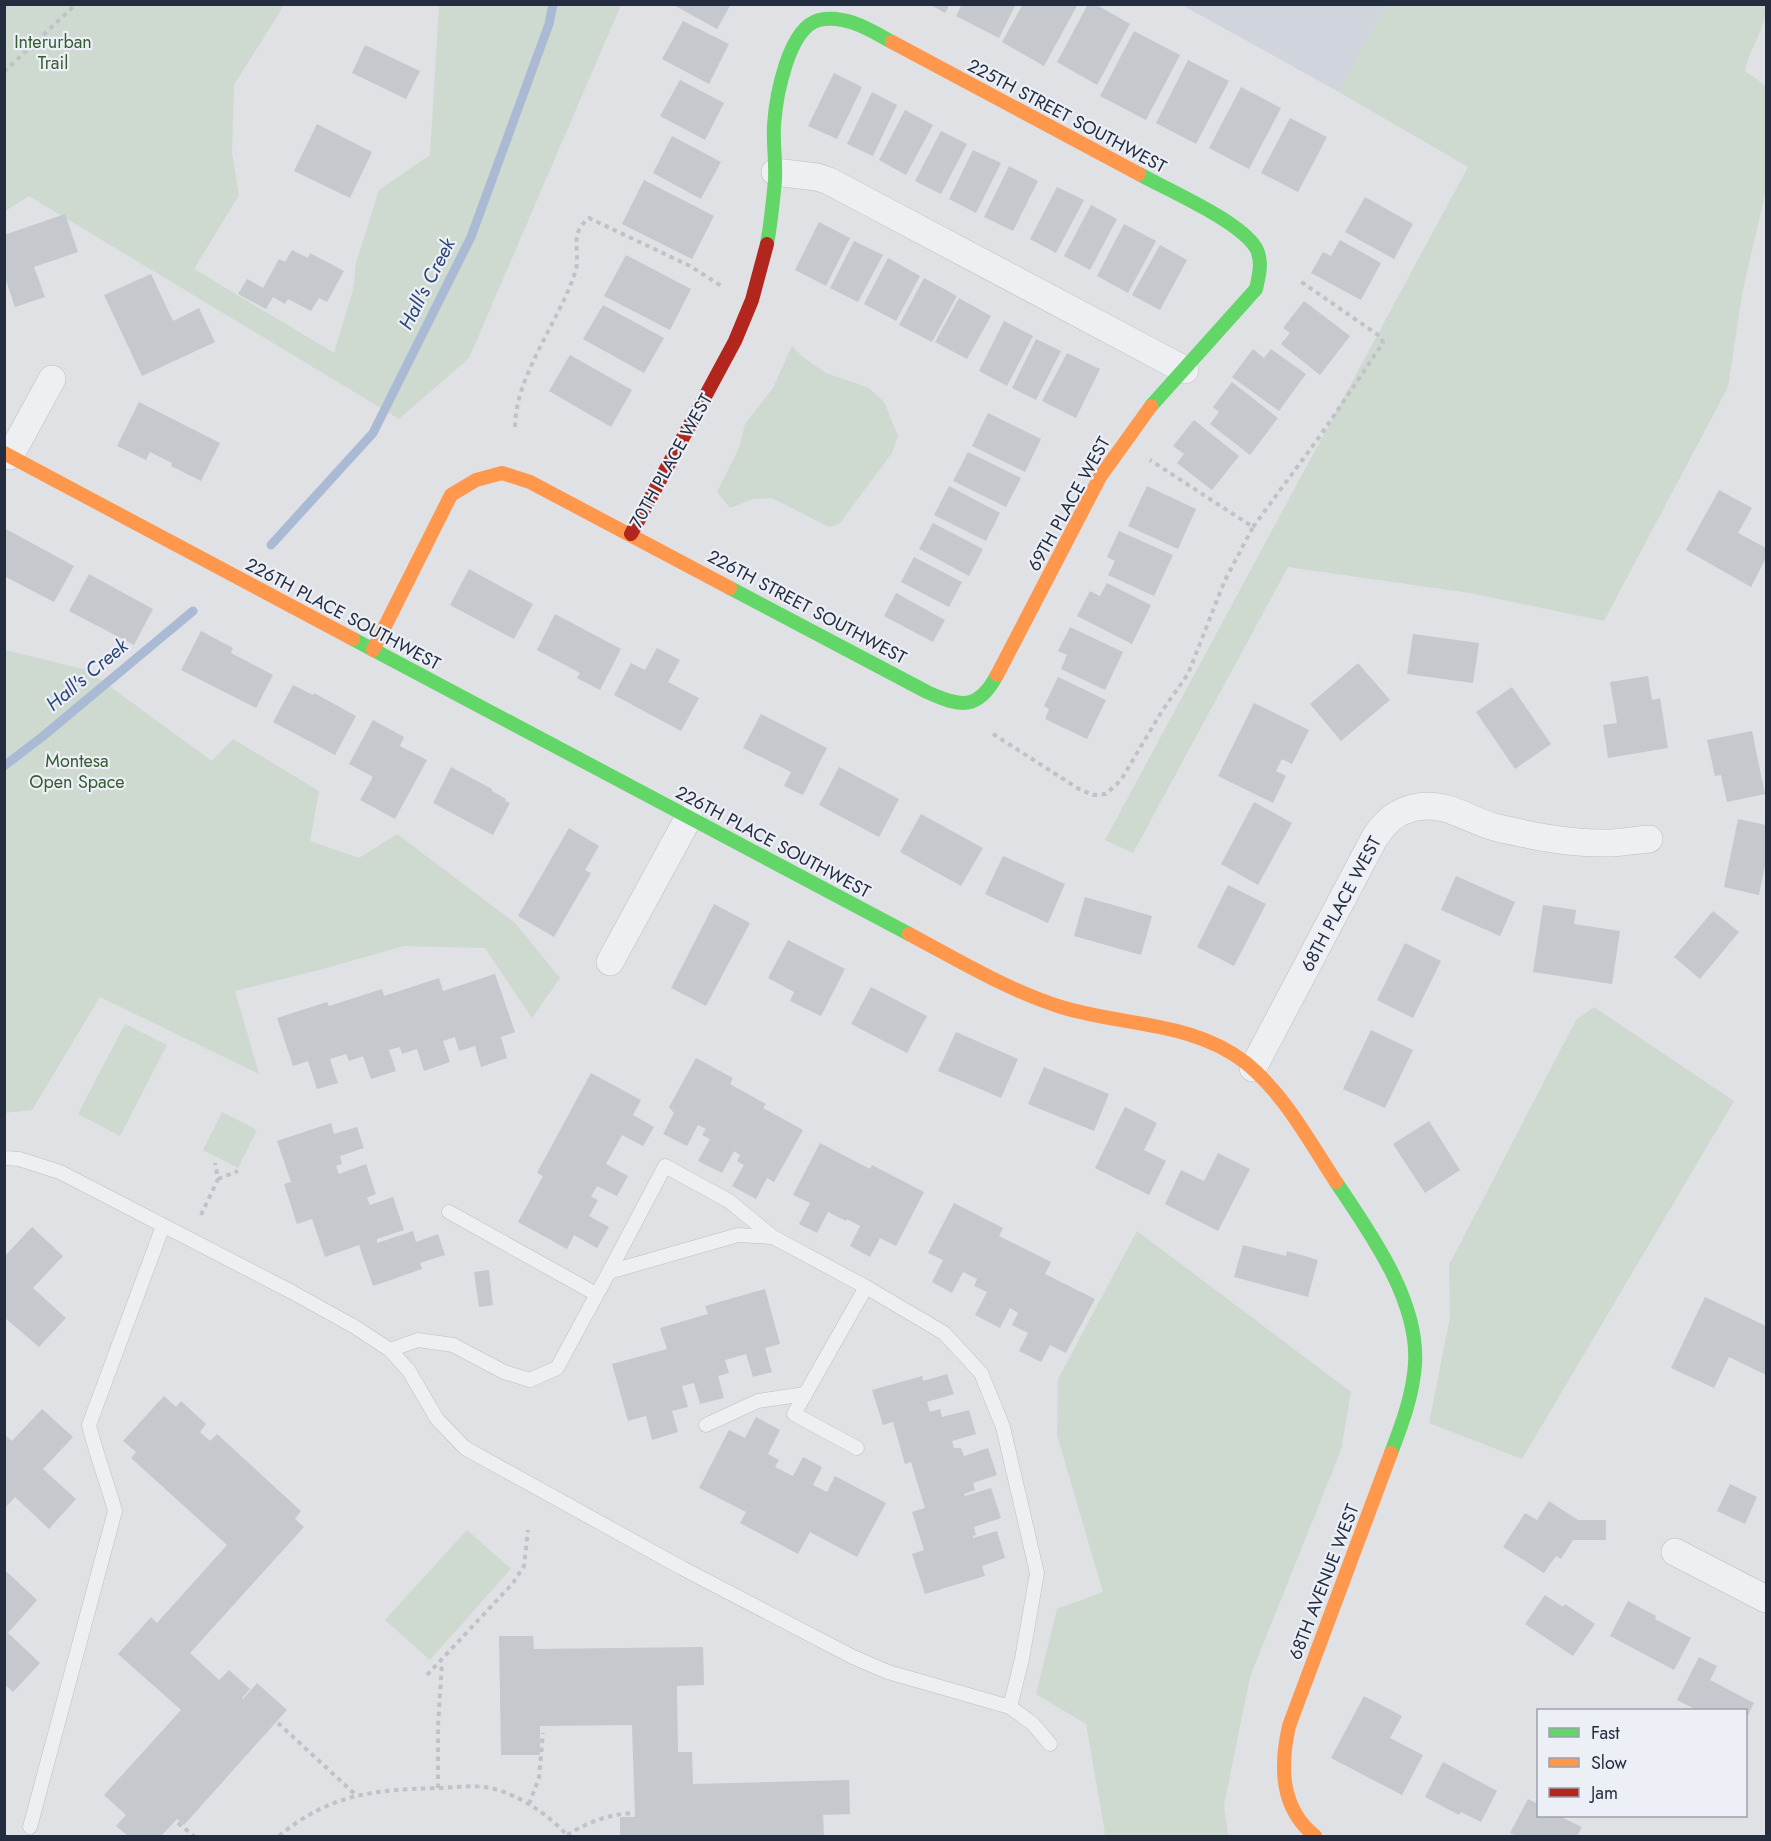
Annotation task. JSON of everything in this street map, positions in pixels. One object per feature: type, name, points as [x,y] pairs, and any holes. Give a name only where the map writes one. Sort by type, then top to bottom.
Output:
[{"type":"street","name":"70TH PLACE WEST","points":[[373,650],[451,495],[476,480],[502,473],[530,482],[631,534],[732,351],[751,304],[764,257],[775,172],[774,125],[782,82],[793,46],[800,33],[812,23],[828,19]]},
{"type":"street","name":"225TH STREET SOUTHWEST","points":[[828,19],[844,19],[864,27],[1224,220],[1254,243],[1261,258],[1261,274]]},
{"type":"street","points":[[775,172],[817,177],[830,181],[1185,370]]},
{"type":"street","name":"69TH PLACE WEST","points":[[968,704],[984,697],[993,682],[1100,477],[1146,412],[1256,289],[1261,274]]},
{"type":"street","points":[[7,455],[52,379]]},
{"type":"street","name":"226TH PLACE SOUTHWEST","points":[[7,455],[1005,985],[1042,1001],[1076,1011],[1168,1027],[1197,1036],[1254,1068],[1279,1096],[1391,1270],[1407,1308],[1415,1346]]},
{"type":"street","name":"226TH STREET SOUTHWEST","points":[[631,534],[927,692],[949,702],[968,704]]},
{"type":"street","name":"68TH PLACE WEST","points":[[1254,1068],[1386,820],[1420,806],[1455,811],[1494,828],[1564,841],[1607,843],[1649,839]]},
{"type":"street","points":[[610,962],[689,817]]},
{"type":"street","name":"68TH AVENUE WEST","points":[[1310,1833],[1287,1796],[1282,1756],[1289,1726],[1358,1546],[1413,1389],[1415,1346]]},
{"type":"street","points":[[1675,1552],[1767,1599]]},
{"type":"lane","points":[[4,1158],[19,1159],[60,1172],[355,1327],[390,1350],[409,1371],[437,1419],[465,1448],[682,1568],[853,1657],[888,1671],[1010,1707],[1033,1724],[1050,1744]]},
{"type":"lane","points":[[390,1350],[418,1340],[453,1345],[504,1372],[530,1380],[557,1368],[665,1166],[729,1201],[773,1237],[866,1287],[944,1333],[981,1373],[1003,1427],[1037,1573],[1022,1659],[1010,1707]]},
{"type":"lane","points":[[449,1212],[596,1293]]},
{"type":"lane","points":[[30,1827],[115,1511],[107,1480],[96,1455],[89,1425],[163,1226]]},
{"type":"lane","points":[[609,1272],[738,1235],[773,1237]]},
{"type":"lane","points":[[857,1448],[794,1414],[866,1287]]},
{"type":"lane","points":[[706,1425],[758,1401],[805,1394]]},
{"type":"path","points":[[4,72],[76,4]]},
{"type":"path","points":[[515,427],[515,411],[525,382],[576,270],[575,245],[580,226],[589,218],[690,267],[723,287]]},
{"type":"path","points":[[993,734],[1079,789],[1093,795],[1106,794],[1121,780],[1162,711],[1188,674],[1225,580],[1253,527],[1320,436],[1383,344],[1381,337],[1300,282]]},
{"type":"path","points":[[1150,460],[1253,527]]},
{"type":"path","points":[[215,1163],[219,1179]]},
{"type":"path","points":[[201,1215],[219,1179],[238,1171]]},
{"type":"path","points":[[428,1675],[519,1575],[524,1566],[528,1530]]},
{"type":"path","points":[[438,1788],[438,1726],[442,1661]]},
{"type":"path","points":[[278,1724],[357,1796]]},
{"type":"path","points":[[529,1804],[540,1769],[543,1733]]},
{"type":"path","points":[[279,1836],[316,1809],[357,1796],[398,1789],[483,1787],[529,1804],[568,1836],[596,1819],[634,1813]]},
{"type":"path","points":[[178,1823],[194,1836]]},
{"type":"shaded area","points":[[1182,5],[1386,5],[1339,92]]},
{"type":"green space","points":[[1386,4],[1766,5],[1764,22],[1745,71],[1766,86],[1766,190],[1742,294],[1728,387],[1604,621],[1470,593],[1288,567],[1133,853],[1105,840],[1468,167],[1339,92]]},
{"type":"green space","name":"Interurban Trail","points":[[4,5],[284,5],[234,85],[232,153],[239,195],[194,269],[334,353],[353,290],[356,263],[379,190],[430,155],[439,5],[621,5],[469,358],[399,419],[29,196],[5,211]]},
{"type":"green space","points":[[792,346],[804,358],[826,373],[869,388],[884,402],[898,436],[892,453],[839,524],[829,527],[772,498],[753,499],[730,508],[717,492],[739,448],[745,424],[773,388]]},
{"type":"green space","name":"Montesa Open Space","points":[[5,650],[87,670],[212,761],[233,739],[319,791],[310,841],[359,858],[397,834],[515,923],[560,978],[532,1018],[485,948],[404,946],[235,991],[259,1074],[100,997],[32,1110],[5,1113]]},
{"type":"green space","points":[[1594,1007],[1734,1101],[1522,1459],[1429,1423],[1450,1317],[1449,1265],[1576,1020]]},
{"type":"green space","points":[[125,1024],[167,1045],[120,1136],[78,1114]]},
{"type":"green space","points":[[222,1112],[257,1130],[238,1168],[203,1150]]},
{"type":"green space","points":[[1137,1231],[1351,1392],[1341,1450],[1250,1677],[1224,1805],[1228,1836],[1103,1836],[1105,1833],[1086,1724],[1036,1694],[1057,1609],[1103,1592],[1057,1435],[1058,1379]]},
{"type":"green space","points":[[467,1530],[511,1569],[430,1660],[385,1620]]},
{"type":"building","points":[[672,4],[731,4],[717,29]]},
{"type":"building","points":[[929,4],[950,4],[945,13]]},
{"type":"building","points":[[962,4],[1016,4],[999,38],[956,16]]},
{"type":"building","points":[[1023,4],[1078,4],[1044,66],[1002,42]]},
{"type":"building","points":[[1088,4],[1095,4],[1130,24],[1097,85],[1057,62]]},
{"type":"building","points":[[683,21],[729,44],[709,84],[662,59]]},
{"type":"building","points":[[1134,31],[1180,55],[1146,120],[1100,96]]},
{"type":"building","points":[[365,45],[420,71],[406,99],[352,73]]},
{"type":"building","points":[[1188,60],[1229,81],[1196,144],[1156,123]]},
{"type":"building","points":[[834,73],[862,87],[837,139],[808,126]]},
{"type":"building","points":[[680,80],[724,103],[705,140],[660,116]]},
{"type":"building","points":[[1241,87],[1281,108],[1249,169],[1209,148]]},
{"type":"building","points":[[872,92],[897,105],[873,156],[847,144]]},
{"type":"building","points":[[905,110],[933,125],[906,175],[879,160]]},
{"type":"building","points":[[1290,118],[1327,137],[1298,192],[1261,173]]},
{"type":"building","points":[[317,124],[372,152],[350,198],[294,171]]},
{"type":"building","points":[[941,131],[967,144],[941,194],[915,181]]},
{"type":"building","points":[[672,136],[721,162],[701,199],[653,173]]},
{"type":"building","points":[[973,150],[1001,163],[976,213],[949,199]]},
{"type":"building","points":[[1009,166],[1038,181],[1013,231],[984,217]]},
{"type":"building","points":[[644,180],[714,216],[692,259],[622,224]]},
{"type":"building","points":[[1057,187],[1084,200],[1056,253],[1030,239]]},
{"type":"building","points":[[1365,197],[1413,224],[1394,259],[1345,232]]},
{"type":"building","points":[[1091,205],[1117,219],[1090,270],[1064,256]]},
{"type":"building","points":[[65,214],[78,252],[34,267],[45,297],[15,307],[4,275],[4,235]]},
{"type":"building","points":[[819,222],[850,238],[826,286],[795,270]]},
{"type":"building","points":[[1124,224],[1156,241],[1128,293],[1097,276]]},
{"type":"building","points":[[1340,240],[1381,263],[1361,300],[1311,273],[1323,252],[1331,256]]},
{"type":"building","points":[[854,241],[883,255],[858,302],[830,288]]},
{"type":"building","points":[[1160,245],[1187,260],[1160,310],[1132,295]]},
{"type":"building","points":[[292,250],[308,258],[310,253],[344,271],[327,302],[319,298],[311,311],[288,299],[285,304],[273,297],[266,309],[238,294],[247,279],[263,288],[279,259],[285,262]]},
{"type":"building","points":[[626,255],[691,289],[670,330],[604,296]]},
{"type":"building","points":[[888,258],[920,276],[896,321],[864,304]]},
{"type":"building","points":[[151,274],[173,321],[199,308],[215,342],[142,376],[104,295]]},
{"type":"building","points":[[924,278],[957,296],[932,342],[899,325]]},
{"type":"building","points":[[959,298],[991,316],[967,359],[935,342]]},
{"type":"building","points":[[1304,301],[1350,336],[1320,375],[1281,344],[1290,333],[1283,328]]},
{"type":"building","points":[[603,305],[664,338],[644,373],[583,339]]},
{"type":"building","points":[[1004,321],[1033,336],[1007,386],[979,371]]},
{"type":"building","points":[[1036,339],[1061,351],[1036,400],[1012,388]]},
{"type":"building","points":[[1253,349],[1264,358],[1271,349],[1306,374],[1279,411],[1232,377]]},
{"type":"building","points":[[1067,353],[1100,369],[1076,418],[1042,401]]},
{"type":"building","points":[[570,355],[632,390],[611,427],[549,391]]},
{"type":"building","points":[[1232,382],[1278,418],[1250,455],[1210,424],[1219,412],[1213,407]]},
{"type":"building","points":[[139,402],[220,443],[201,481],[150,452],[146,460],[117,446]]},
{"type":"building","points":[[988,413],[1041,439],[1025,472],[972,446]]},
{"type":"building","points":[[1194,420],[1239,456],[1212,490],[1177,463],[1184,454],[1173,446]]},
{"type":"building","points":[[968,452],[1021,478],[1006,507],[953,481]]},
{"type":"building","points":[[949,486],[1000,513],[986,541],[934,515]]},
{"type":"building","points":[[1147,486],[1196,509],[1178,549],[1128,526]]},
{"type":"building","points":[[1719,490],[1752,508],[1738,533],[1766,548],[1766,558],[1751,587],[1686,550]]},
{"type":"building","points":[[933,523],[983,549],[969,576],[919,549]]},
{"type":"building","points":[[4,528],[74,566],[54,602],[4,576]]},
{"type":"building","points":[[1119,531],[1173,555],[1154,596],[1108,575],[1115,561],[1107,557]]},
{"type":"building","points":[[914,557],[962,582],[949,607],[901,582]]},
{"type":"building","points":[[469,569],[533,604],[514,639],[450,605]]},
{"type":"building","points":[[89,574],[153,609],[134,645],[69,611]]},
{"type":"building","points":[[1107,583],[1151,605],[1132,644],[1077,616],[1090,591],[1100,596]]},
{"type":"building","points":[[896,593],[945,620],[933,642],[884,616]]},
{"type":"building","points":[[555,614],[621,649],[600,690],[577,678],[580,673],[537,650]]},
{"type":"building","points":[[1070,627],[1123,652],[1105,690],[1061,669],[1067,655],[1058,651]]},
{"type":"building","points":[[201,631],[233,648],[231,653],[273,675],[256,708],[181,670]]},
{"type":"building","points":[[1413,634],[1479,643],[1473,683],[1407,674]]},
{"type":"building","points":[[657,648],[680,660],[668,682],[699,698],[681,731],[614,695],[631,663],[645,670]]},
{"type":"building","points":[[1358,663],[1390,700],[1341,741],[1310,704]]},
{"type":"building","points":[[1648,676],[1652,700],[1660,698],[1668,748],[1608,758],[1603,725],[1617,723],[1610,682]]},
{"type":"building","points":[[1058,677],[1106,700],[1087,739],[1045,719],[1049,709],[1044,706]]},
{"type":"building","points":[[293,685],[313,695],[314,693],[356,716],[335,755],[273,722]]},
{"type":"building","points":[[1512,687],[1551,744],[1515,769],[1476,712]]},
{"type":"building","points":[[1254,703],[1309,730],[1292,764],[1282,759],[1276,771],[1286,776],[1273,803],[1218,776]]},
{"type":"building","points":[[761,714],[827,748],[803,795],[784,786],[791,772],[743,748]]},
{"type":"building","points":[[373,720],[404,737],[400,746],[427,760],[395,819],[360,800],[373,777],[349,764]]},
{"type":"building","points":[[1752,731],[1765,794],[1727,802],[1721,775],[1715,776],[1707,740]]},
{"type":"building","points":[[451,767],[492,789],[510,803],[493,835],[433,803]]},
{"type":"building","points":[[839,767],[899,799],[879,837],[819,805]]},
{"type":"building","points":[[1254,802],[1292,823],[1258,885],[1221,864]]},
{"type":"building","points":[[921,814],[983,848],[961,886],[900,852]]},
{"type":"building","points":[[1738,819],[1766,825],[1766,860],[1759,895],[1724,887]]},
{"type":"building","points":[[569,828],[599,846],[585,870],[591,873],[554,937],[518,916]]},
{"type":"building","points":[[1003,856],[1065,884],[1048,923],[985,894]]},
{"type":"building","points":[[1456,876],[1515,902],[1500,936],[1441,910]]},
{"type":"building","points":[[1228,885],[1266,904],[1234,966],[1197,947]]},
{"type":"building","points":[[1085,897],[1152,916],[1141,955],[1074,936]]},
{"type":"building","points":[[714,904],[750,923],[706,1006],[671,988]]},
{"type":"building","points":[[1543,905],[1576,910],[1574,924],[1620,931],[1612,984],[1533,972]]},
{"type":"building","points":[[1713,911],[1739,932],[1700,979],[1674,957]]},
{"type":"building","points":[[788,940],[845,969],[821,1016],[790,1001],[794,992],[768,978]]},
{"type":"building","points":[[1405,943],[1441,961],[1413,1018],[1377,1000]]},
{"type":"building","points":[[495,974],[515,1032],[501,1037],[507,1058],[481,1067],[475,1046],[459,1051],[455,1037],[443,1041],[450,1062],[424,1071],[417,1049],[402,1054],[400,1047],[389,1050],[396,1071],[371,1079],[363,1056],[349,1061],[346,1054],[330,1059],[338,1083],[317,1089],[308,1061],[293,1066],[277,1018],[327,1002],[329,1006],[382,989],[384,996],[439,978],[443,991]]},
{"type":"building","points":[[871,987],[927,1016],[907,1053],[851,1024]]},
{"type":"building","points":[[1371,1030],[1413,1050],[1385,1108],[1343,1089]]},
{"type":"building","points":[[956,1032],[1018,1059],[1001,1098],[938,1071]]},
{"type":"building","points":[[696,1058],[733,1078],[730,1084],[766,1104],[763,1108],[803,1130],[774,1182],[767,1178],[756,1199],[732,1186],[744,1165],[737,1161],[740,1155],[734,1151],[722,1173],[698,1161],[710,1139],[702,1135],[706,1129],[698,1125],[687,1146],[663,1134],[674,1113],[669,1107]]},
{"type":"building","points":[[1044,1067],[1109,1094],[1094,1131],[1028,1104]]},
{"type":"building","points":[[591,1073],[641,1100],[633,1115],[654,1127],[643,1146],[622,1135],[606,1164],[628,1176],[617,1196],[597,1186],[591,1197],[598,1200],[589,1216],[609,1227],[597,1248],[574,1235],[567,1249],[518,1222],[543,1176],[537,1173]]},
{"type":"building","points":[[1125,1107],[1157,1123],[1144,1150],[1166,1161],[1149,1195],[1095,1168]]},
{"type":"building","points":[[1429,1121],[1460,1170],[1425,1193],[1393,1144]]},
{"type":"building","points":[[331,1123],[334,1134],[357,1127],[364,1148],[340,1156],[342,1164],[336,1166],[339,1174],[366,1164],[376,1194],[354,1203],[367,1198],[370,1205],[393,1197],[404,1230],[377,1239],[377,1243],[413,1231],[416,1242],[438,1234],[445,1255],[420,1263],[422,1269],[373,1286],[359,1245],[325,1257],[312,1219],[297,1224],[284,1184],[291,1182],[277,1141]]},
{"type":"building","points":[[820,1143],[870,1169],[872,1165],[924,1192],[896,1246],[880,1238],[870,1257],[850,1246],[860,1226],[828,1212],[817,1233],[799,1224],[810,1203],[793,1195]]},
{"type":"building","points":[[1218,1153],[1250,1169],[1218,1231],[1165,1204],[1181,1170],[1204,1181]]},
{"type":"building","points":[[954,1203],[1003,1228],[999,1236],[1051,1262],[1045,1274],[1095,1299],[1066,1353],[1050,1345],[1041,1362],[1019,1351],[1028,1333],[1012,1325],[1018,1313],[1010,1308],[1000,1328],[975,1315],[987,1292],[974,1286],[977,1279],[963,1272],[952,1293],[932,1282],[943,1260],[928,1253]]},
{"type":"building","points":[[32,1227],[63,1256],[33,1288],[66,1318],[39,1347],[4,1317],[4,1257]]},
{"type":"building","points":[[1243,1245],[1286,1256],[1287,1251],[1318,1260],[1308,1297],[1234,1277]]},
{"type":"building","points":[[489,1270],[493,1305],[479,1307],[474,1272]]},
{"type":"building","points":[[765,1289],[780,1344],[765,1348],[772,1372],[753,1377],[746,1354],[725,1360],[729,1373],[718,1376],[724,1398],[700,1404],[694,1383],[682,1386],[688,1407],[672,1411],[678,1432],[652,1440],[646,1416],[628,1421],[612,1364],[667,1349],[660,1328],[708,1314],[705,1306]]},
{"type":"building","points":[[1705,1297],[1766,1326],[1766,1375],[1729,1357],[1714,1388],[1671,1368]]},
{"type":"building","points":[[947,1374],[954,1394],[927,1402],[930,1412],[940,1409],[942,1417],[969,1410],[976,1434],[952,1441],[954,1448],[961,1448],[964,1456],[988,1448],[997,1475],[973,1483],[975,1490],[964,1494],[965,1496],[991,1488],[1001,1518],[974,1527],[976,1535],[973,1538],[997,1531],[1005,1558],[982,1566],[985,1576],[925,1594],[912,1554],[924,1550],[912,1512],[925,1508],[911,1462],[905,1464],[893,1422],[883,1425],[872,1390],[922,1376],[923,1381]]},
{"type":"building","points":[[164,1396],[176,1407],[181,1401],[206,1424],[200,1432],[210,1441],[217,1434],[301,1511],[295,1519],[304,1527],[190,1653],[219,1680],[229,1670],[250,1689],[243,1699],[257,1683],[287,1710],[184,1825],[177,1819],[161,1836],[128,1836],[116,1826],[126,1815],[104,1795],[181,1710],[118,1654],[151,1617],[157,1623],[227,1545],[131,1458],[136,1452],[123,1441]]},
{"type":"building","points":[[42,1409],[73,1437],[43,1469],[76,1499],[49,1529],[15,1497],[4,1509],[4,1434],[12,1441]]},
{"type":"building","points":[[756,1417],[780,1430],[768,1454],[779,1460],[775,1467],[793,1476],[803,1457],[822,1467],[813,1485],[827,1492],[835,1476],[886,1503],[857,1557],[810,1532],[798,1554],[740,1523],[746,1512],[699,1488],[729,1430],[745,1438]]},
{"type":"building","points":[[1730,1484],[1757,1497],[1745,1524],[1717,1511]]},
{"type":"building","points":[[1549,1501],[1578,1520],[1606,1520],[1606,1540],[1573,1540],[1561,1559],[1556,1556],[1544,1573],[1503,1547],[1525,1513],[1537,1520]]},
{"type":"building","points":[[7,1572],[37,1600],[8,1633],[40,1663],[13,1692],[4,1684],[4,1575]]},
{"type":"building","points":[[1545,1595],[1563,1607],[1565,1604],[1595,1624],[1573,1656],[1525,1624]]},
{"type":"building","points":[[1628,1601],[1656,1616],[1655,1619],[1691,1638],[1674,1670],[1610,1636]]},
{"type":"building","points":[[499,1636],[533,1636],[534,1649],[703,1647],[704,1685],[677,1686],[678,1752],[692,1752],[693,1784],[849,1780],[850,1814],[823,1815],[824,1836],[620,1836],[620,1817],[635,1817],[632,1725],[540,1726],[540,1755],[501,1755]]},
{"type":"building","points":[[1699,1657],[1717,1666],[1710,1680],[1754,1703],[1747,1717],[1747,1709],[1695,1709],[1677,1700]]},
{"type":"building","points":[[1364,1696],[1402,1716],[1390,1738],[1423,1755],[1402,1795],[1331,1758]]},
{"type":"building","points":[[1443,1762],[1497,1791],[1481,1822],[1461,1812],[1459,1815],[1425,1797]]},
{"type":"building","points":[[1528,1799],[1537,1804],[1537,1817],[1561,1817],[1582,1827],[1577,1836],[1516,1836],[1510,1833]]},
{"type":"waterway","name":"Hall's Creek","points":[[271,545],[373,433],[471,237],[549,24],[553,4]]},
{"type":"waterway","name":"Hall's Creek","points":[[4,766],[193,611]]},
{"type":"traffic: fast","points":[[767,244],[775,180],[774,125],[778,98],[786,65],[799,36],[808,26],[819,20],[838,19],[857,24],[892,42]]},
{"type":"traffic: fast","points":[[1139,174],[1235,227],[1256,248],[1260,263],[1256,289],[1151,406]]},
{"type":"traffic: fast","points":[[730,588],[927,692],[949,701],[967,703],[975,700],[983,695],[997,675]]},
{"type":"traffic: fast","points":[[353,639],[909,934]]},
{"type":"traffic: fast","points":[[1336,1182],[1390,1268],[1401,1292],[1414,1340],[1415,1364],[1412,1387],[1391,1453]]},
{"type":"traffic: slow","points":[[892,42],[1139,174]]},
{"type":"traffic: slow","points":[[997,675],[1100,477],[1151,406]]},
{"type":"traffic: slow","points":[[4,453],[353,639]]},
{"type":"traffic: slow","points":[[373,650],[451,495],[476,480],[502,473],[530,482],[730,588]]},
{"type":"traffic: slow","points":[[909,934],[983,974],[1041,1000],[1084,1013],[1180,1032],[1225,1049],[1246,1063],[1273,1089],[1296,1119],[1336,1182]]},
{"type":"traffic: slow","points":[[1315,1836],[1303,1825],[1295,1813],[1285,1786],[1286,1741],[1289,1726],[1391,1453]]},
{"type":"traffic: jam","points":[[631,534],[735,341],[752,300],[767,244]]}]
